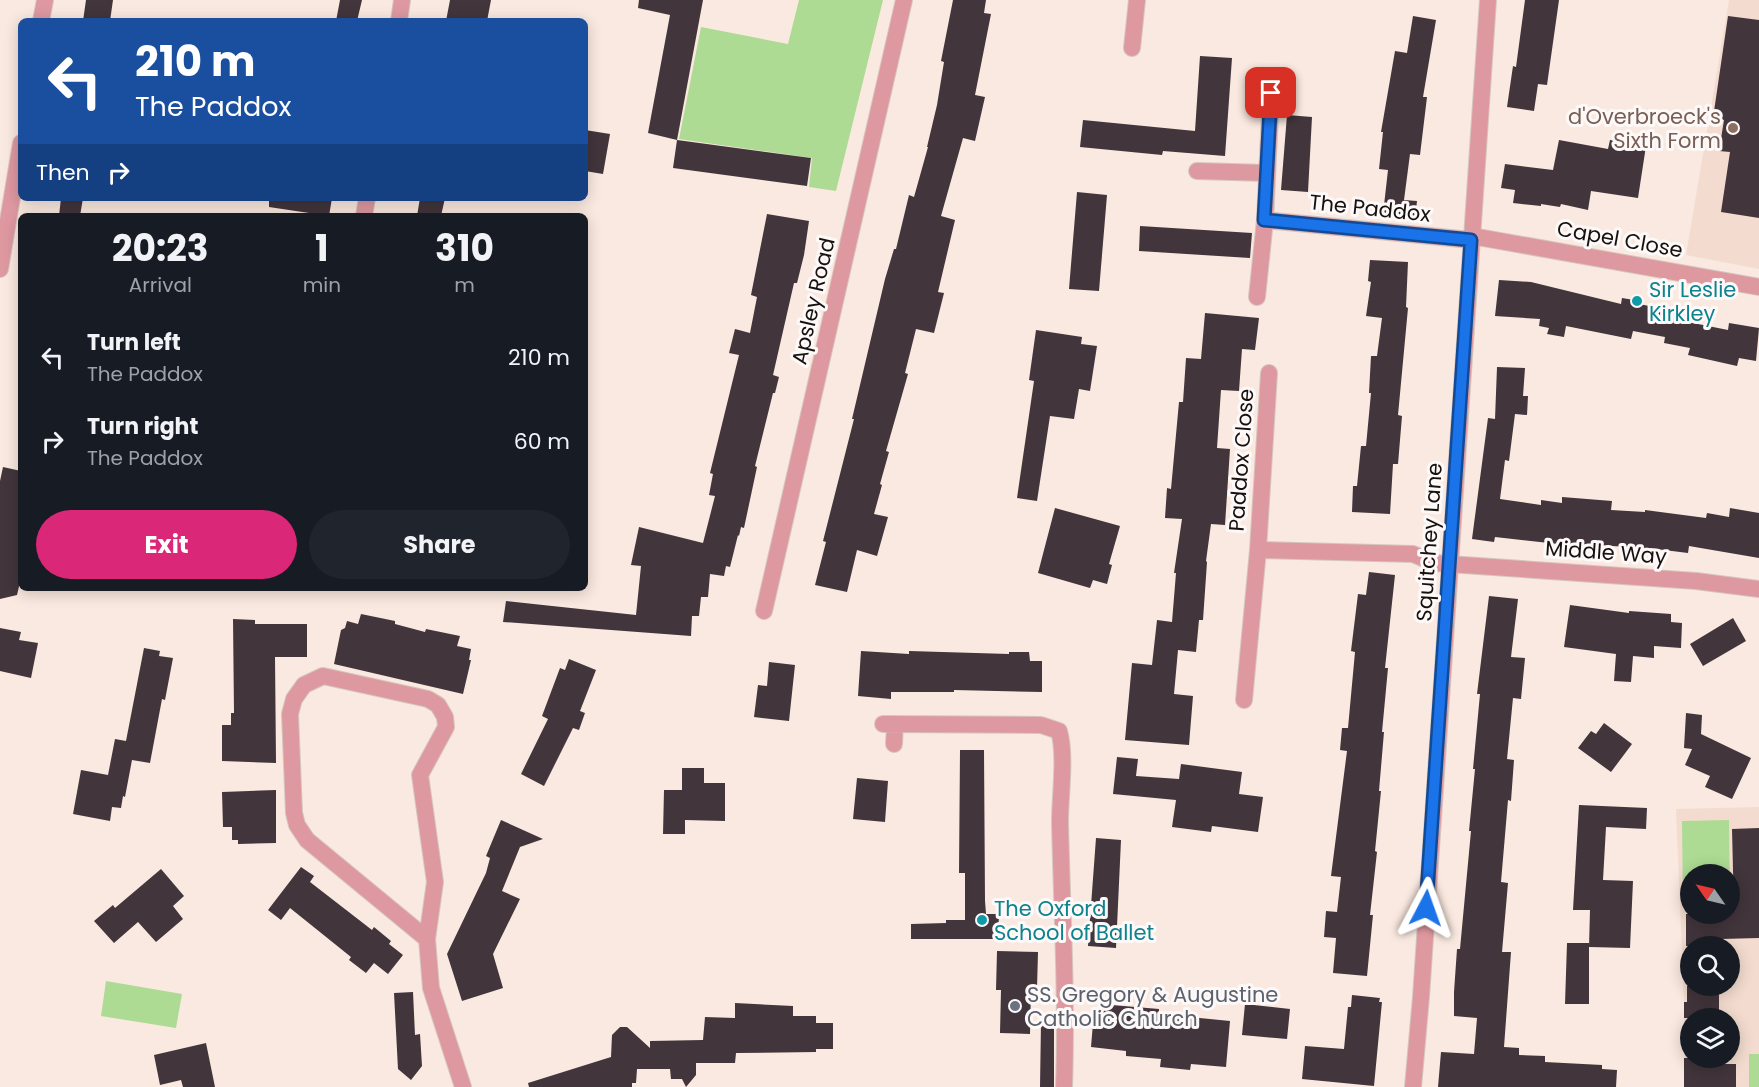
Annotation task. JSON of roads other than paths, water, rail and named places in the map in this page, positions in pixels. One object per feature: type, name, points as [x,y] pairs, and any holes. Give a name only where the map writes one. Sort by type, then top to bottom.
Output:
[{"type":"street","points":[[42,18],[45,0]]},
{"type":"street","points":[[399,18],[402,0]]},
{"type":"street","name":"Apsley Road","points":[[764,610],[904,0]]},
{"type":"street","points":[[1132,48],[1137,0]]},
{"type":"street","name":"Squitchey Lane","points":[[1413,1087],[1488,0]]},
{"type":"street","points":[[1257,297],[1271,93]]},
{"type":"street","points":[[0,269],[18,160]]},
{"type":"street","points":[[1197,171],[1267,172]]},
{"type":"street","name":"The Paddox","points":[[1264,220],[1472,238]]},
{"type":"street","name":"Capel Close","points":[[1472,238],[1759,287]]},
{"type":"street","name":"Paddox Close","points":[[1244,700],[1258,550],[1269,373]]},
{"type":"street","name":"Paddox Close","points":[[1258,550],[1413,554],[1434,563],[1449,564]]},
{"type":"street","name":"Middle Way","points":[[1449,564],[1696,581],[1759,589]]},
{"type":"street","points":[[427,939],[307,840],[297,825],[294,813],[290,714],[294,699],[304,685],[323,676],[428,699],[438,705],[445,717],[446,727],[442,738],[420,775],[435,882],[427,939],[431,988],[463,1087]]},
{"type":"street","points":[[894,744],[889,724],[1041,725],[1059,731],[1062,741],[1060,799],[1066,1029],[1064,1087]]},
{"type":"place","name":"d'Overbroeck's Sixth Form","points":[[1733,128]]},
{"type":"place","name":"Sir Leslie Kirkley","points":[[1637,301]]},
{"type":"place","name":"The Oxford School of Ballet","points":[[982,920]]},
{"type":"place","name":"SS. Gregory & Augustine Catholic Church","points":[[1015,1006]]}]
